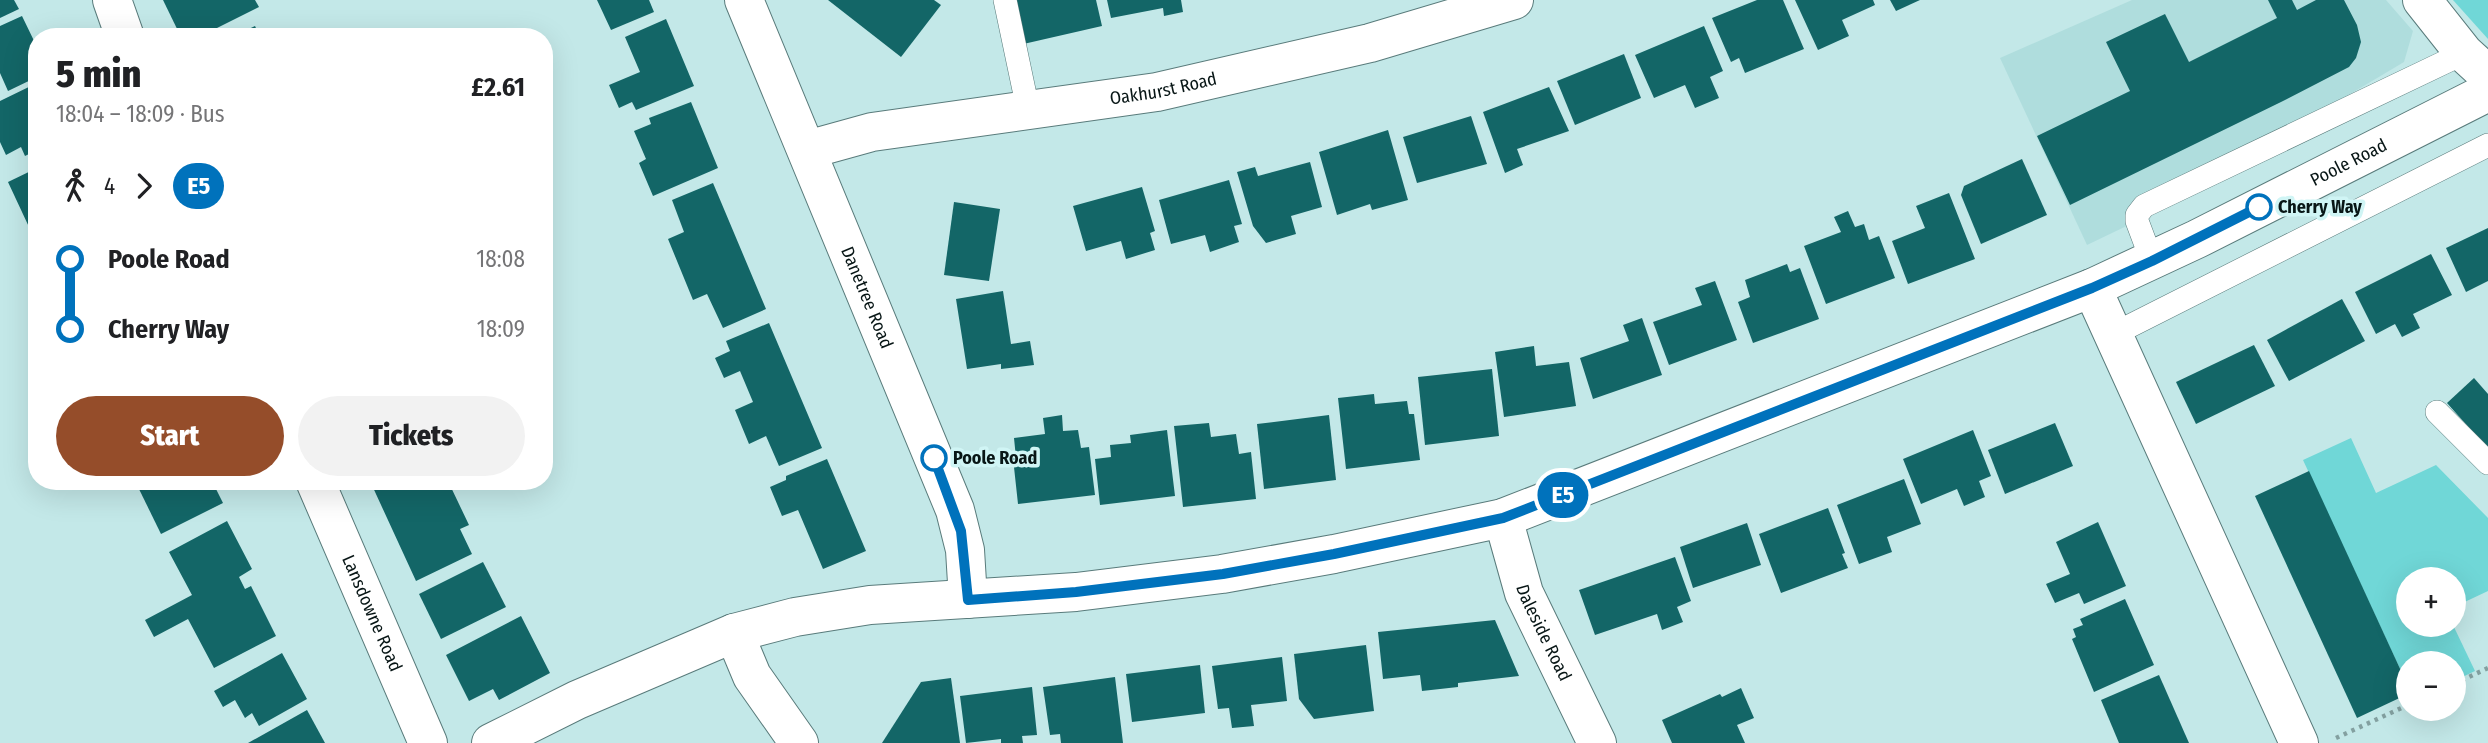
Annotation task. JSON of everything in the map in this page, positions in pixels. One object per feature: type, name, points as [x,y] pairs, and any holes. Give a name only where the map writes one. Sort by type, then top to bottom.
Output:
[{"type":"street","points":[[112,0],[122,28]]},
{"type":"street","name":"Danetree Road","points":[[744,0],[955,510],[965,550],[968,600]]},
{"type":"street","name":"Oakhurst Road","points":[[807,150],[872,132],[1170,89],[1370,43],[1514,0]]},
{"type":"street","points":[[2422,0],[2476,64]]},
{"type":"street","name":"Poole Road","points":[[491,743],[577,700],[734,633],[795,617],[870,605],[1076,592],[1223,574],[1334,554],[1503,518],[2092,288],[2152,261],[2488,92]]},
{"type":"street","points":[[2092,288],[2299,743]]},
{"type":"street","name":"Lansdowne Road","points":[[319,490],[428,743]]},
{"type":"street","name":"Daleside Road","points":[[1503,518],[1524,593],[1597,743]]},
{"type":"street","points":[[734,633],[752,676],[799,743]]},
{"type":"lane","points":[[1005,0],[1028,109]]},
{"type":"lane","points":[[2152,261],[2137,221],[2137,215],[2144,206],[2476,64]]},
{"type":"lane","points":[[2112,335],[2488,145]]},
{"type":"lane","points":[[2437,412],[2488,463]]},
{"type":"path","points":[[2466,678],[2488,668]]},
{"type":"path","points":[[2324,743],[2396,710]]},
{"type":"shaded area","points":[[2132,0],[2386,0],[2413,31],[2404,62],[2137,221],[2087,245],[2000,58]]},
{"type":"shaded area","points":[[2453,0],[2488,0],[2488,39]]},
{"type":"shaded area","points":[[2351,438],[2376,493],[2436,465],[2488,518],[2488,591],[2466,601],[2466,567],[2396,567],[2396,637],[2459,637],[2465,651],[2396,651],[2396,660],[2303,460]]},
{"type":"shaded area","points":[[2466,652],[2475,671],[2466,675]]},
{"type":"building","points":[[0,0],[14,0],[19,9],[0,18]]},
{"type":"building","points":[[163,0],[255,0],[259,7],[217,28],[177,28]]},
{"type":"building","points":[[597,0],[649,0],[654,12],[611,30]]},
{"type":"building","points":[[828,0],[934,0],[941,5],[901,57]]},
{"type":"building","points":[[1009,0],[1096,0],[1102,26],[1019,45]]},
{"type":"building","points":[[1107,0],[1181,0],[1183,12],[1164,16],[1163,8],[1111,18]]},
{"type":"building","points":[[1757,0],[1783,0],[1804,49],[1745,73],[1739,58],[1731,62],[1712,18]]},
{"type":"building","points":[[1795,0],[1873,0],[1875,5],[1842,20],[1849,36],[1818,50]]},
{"type":"building","points":[[1890,0],[1920,0],[1896,11]]},
{"type":"building","points":[[2268,0],[2292,0],[2297,10],[2316,0],[2344,0],[2357,25],[2361,42],[2356,58],[2349,67],[2281,102],[2070,205],[2037,136],[2130,91],[2106,42],[2165,14],[2189,62],[2277,18]]},
{"type":"building","points":[[22,16],[28,28],[28,81],[8,91],[0,73],[0,26]]},
{"type":"building","points":[[666,19],[694,86],[636,110],[632,102],[619,108],[609,85],[640,72],[625,37]]},
{"type":"building","points":[[1704,26],[1723,71],[1710,77],[1719,98],[1695,108],[1685,85],[1654,98],[1635,55]]},
{"type":"building","points":[[1624,54],[1641,98],[1575,125],[1557,81]]},
{"type":"building","points":[[28,87],[28,154],[25,156],[21,147],[6,155],[0,142],[0,101]]},
{"type":"building","points":[[1549,87],[1569,131],[1517,149],[1523,165],[1505,173],[1483,112]]},
{"type":"building","points":[[691,102],[718,168],[653,196],[639,163],[646,159],[634,131],[651,124],[649,118]]},
{"type":"building","points":[[1471,116],[1487,164],[1417,183],[1403,137]]},
{"type":"building","points":[[1388,130],[1408,200],[1372,210],[1370,204],[1337,215],[1319,152]]},
{"type":"building","points":[[2022,159],[2047,215],[1981,244],[1961,195],[1964,186]]},
{"type":"building","points":[[1310,162],[1322,207],[1291,216],[1296,234],[1266,243],[1253,226],[1237,172],[1255,167],[1258,176]]},
{"type":"building","points":[[28,172],[28,225],[8,182]]},
{"type":"building","points":[[1229,180],[1242,224],[1234,226],[1239,242],[1210,252],[1205,235],[1171,244],[1159,200]]},
{"type":"building","points":[[713,183],[766,309],[723,328],[707,294],[693,300],[668,239],[684,232],[672,200]]},
{"type":"building","points":[[1142,187],[1155,231],[1150,233],[1155,250],[1126,259],[1121,241],[1086,251],[1073,206]]},
{"type":"building","points":[[1949,193],[1975,259],[1908,284],[1892,241],[1925,228],[1916,206]]},
{"type":"building","points":[[954,202],[1000,209],[989,281],[944,275]]},
{"type":"building","points":[[1848,211],[1855,227],[1864,224],[1869,240],[1879,236],[1895,278],[1826,304],[1804,246],[1841,232],[1834,217]]},
{"type":"building","points":[[2488,228],[2488,281],[2466,292],[2446,248]]},
{"type":"building","points":[[2431,254],[2452,295],[2413,314],[2420,328],[2402,337],[2395,324],[2376,334],[2355,292]]},
{"type":"building","points":[[1787,264],[1790,272],[1800,268],[1819,319],[1753,343],[1738,302],[1750,297],[1745,280]]},
{"type":"building","points":[[1715,281],[1737,340],[1669,365],[1653,322],[1702,305],[1695,288]]},
{"type":"building","points":[[1003,291],[1011,344],[1030,341],[1034,365],[1001,369],[1001,364],[967,369],[956,299]]},
{"type":"building","points":[[2342,299],[2365,341],[2289,381],[2267,340]]},
{"type":"building","points":[[1642,318],[1662,375],[1593,399],[1580,358],[1629,341],[1623,325]]},
{"type":"building","points":[[769,323],[822,448],[779,466],[766,436],[749,444],[735,410],[753,402],[740,371],[724,378],[715,358],[730,351],[726,341]]},
{"type":"building","points":[[2254,345],[2275,386],[2196,424],[2176,382]]},
{"type":"building","points":[[1534,346],[1536,366],[1569,362],[1576,406],[1504,417],[1495,352]]},
{"type":"building","points":[[1492,369],[1499,436],[1425,445],[1418,377]]},
{"type":"building","points":[[2474,378],[2488,394],[2488,449],[2447,403]]},
{"type":"building","points":[[1374,394],[1375,404],[1407,401],[1409,414],[1414,414],[1420,460],[1346,469],[1338,398]]},
{"type":"building","points":[[1062,415],[1063,431],[1078,430],[1081,448],[1089,447],[1095,495],[1018,504],[1013,458],[1016,458],[1014,438],[1045,434],[1043,418]]},
{"type":"building","points":[[1329,415],[1336,480],[1264,489],[1257,424]]},
{"type":"building","points":[[1209,423],[1211,437],[1236,434],[1239,454],[1251,452],[1256,499],[1183,507],[1174,426]]},
{"type":"building","points":[[2055,423],[2073,466],[2005,494],[1988,450]]},
{"type":"building","points":[[1167,430],[1175,496],[1100,505],[1095,459],[1111,457],[1110,445],[1131,443],[1130,435]]},
{"type":"building","points":[[1973,430],[1991,476],[1979,481],[1985,497],[1964,506],[1957,489],[1921,504],[1903,459]]},
{"type":"building","points":[[827,459],[866,551],[823,569],[798,510],[782,516],[770,487],[786,480],[786,476]]},
{"type":"building","points":[[2309,471],[2396,660],[2396,700],[2357,718],[2255,496]]},
{"type":"building","points":[[1904,479],[1921,524],[1887,537],[1892,552],[1859,564],[1837,505]]},
{"type":"building","points":[[139,490],[216,490],[223,503],[161,534]]},
{"type":"building","points":[[374,490],[452,490],[469,525],[460,529],[472,554],[416,581]]},
{"type":"building","points":[[1828,508],[1848,568],[1781,593],[1759,534]]},
{"type":"building","points":[[227,521],[252,569],[239,577],[245,589],[251,586],[276,636],[214,668],[188,619],[154,637],[145,620],[192,595],[169,552]]},
{"type":"building","points":[[2098,522],[2126,586],[2084,604],[2079,593],[2055,603],[2046,584],[2070,574],[2056,542]]},
{"type":"building","points":[[1747,523],[1761,565],[1693,588],[1680,547]]},
{"type":"building","points":[[1675,557],[1691,601],[1677,607],[1683,622],[1662,630],[1657,614],[1595,635],[1579,590]]},
{"type":"building","points":[[483,562],[506,607],[441,639],[419,594]]},
{"type":"building","points":[[2125,599],[2154,665],[2094,692],[2072,639],[2076,637],[2073,629],[2083,625],[2080,619]]},
{"type":"building","points":[[521,616],[550,673],[499,700],[493,689],[469,701],[446,655]]},
{"type":"building","points":[[1495,620],[1519,676],[1458,683],[1458,687],[1422,691],[1420,675],[1383,679],[1378,632]]},
{"type":"building","points":[[1366,645],[1374,711],[1314,719],[1299,699],[1294,654]]},
{"type":"building","points":[[282,653],[307,699],[259,726],[252,713],[245,718],[235,700],[223,707],[214,691]]},
{"type":"building","points":[[1282,657],[1287,701],[1251,705],[1254,726],[1232,728],[1229,708],[1218,709],[1212,666]]},
{"type":"building","points":[[1200,665],[1205,713],[1132,722],[1126,674]]},
{"type":"building","points":[[2159,675],[2189,743],[2119,743],[2101,700]]},
{"type":"building","points":[[1115,677],[1123,743],[1061,743],[1060,734],[1050,735],[1043,687]]},
{"type":"building","points":[[951,678],[960,743],[882,743],[921,682]]},
{"type":"building","points":[[1032,687],[1037,735],[1022,736],[1023,743],[1001,743],[1001,739],[966,743],[960,696]]},
{"type":"building","points":[[1741,688],[1754,718],[1737,725],[1745,743],[1672,743],[1662,720],[1720,694],[1722,697]]},
{"type":"building","points":[[307,710],[325,743],[248,743]]},
{"type":"bus line","name":"E5","points":[[934,458],[961,531],[968,600],[1076,592],[1223,574],[1334,554],[1503,518],[2092,288],[2259,207]]},
{"type":"place","name":"Cherry Way","points":[[2259,207]]},
{"type":"place","name":"Poole Road","points":[[934,458]]}]
